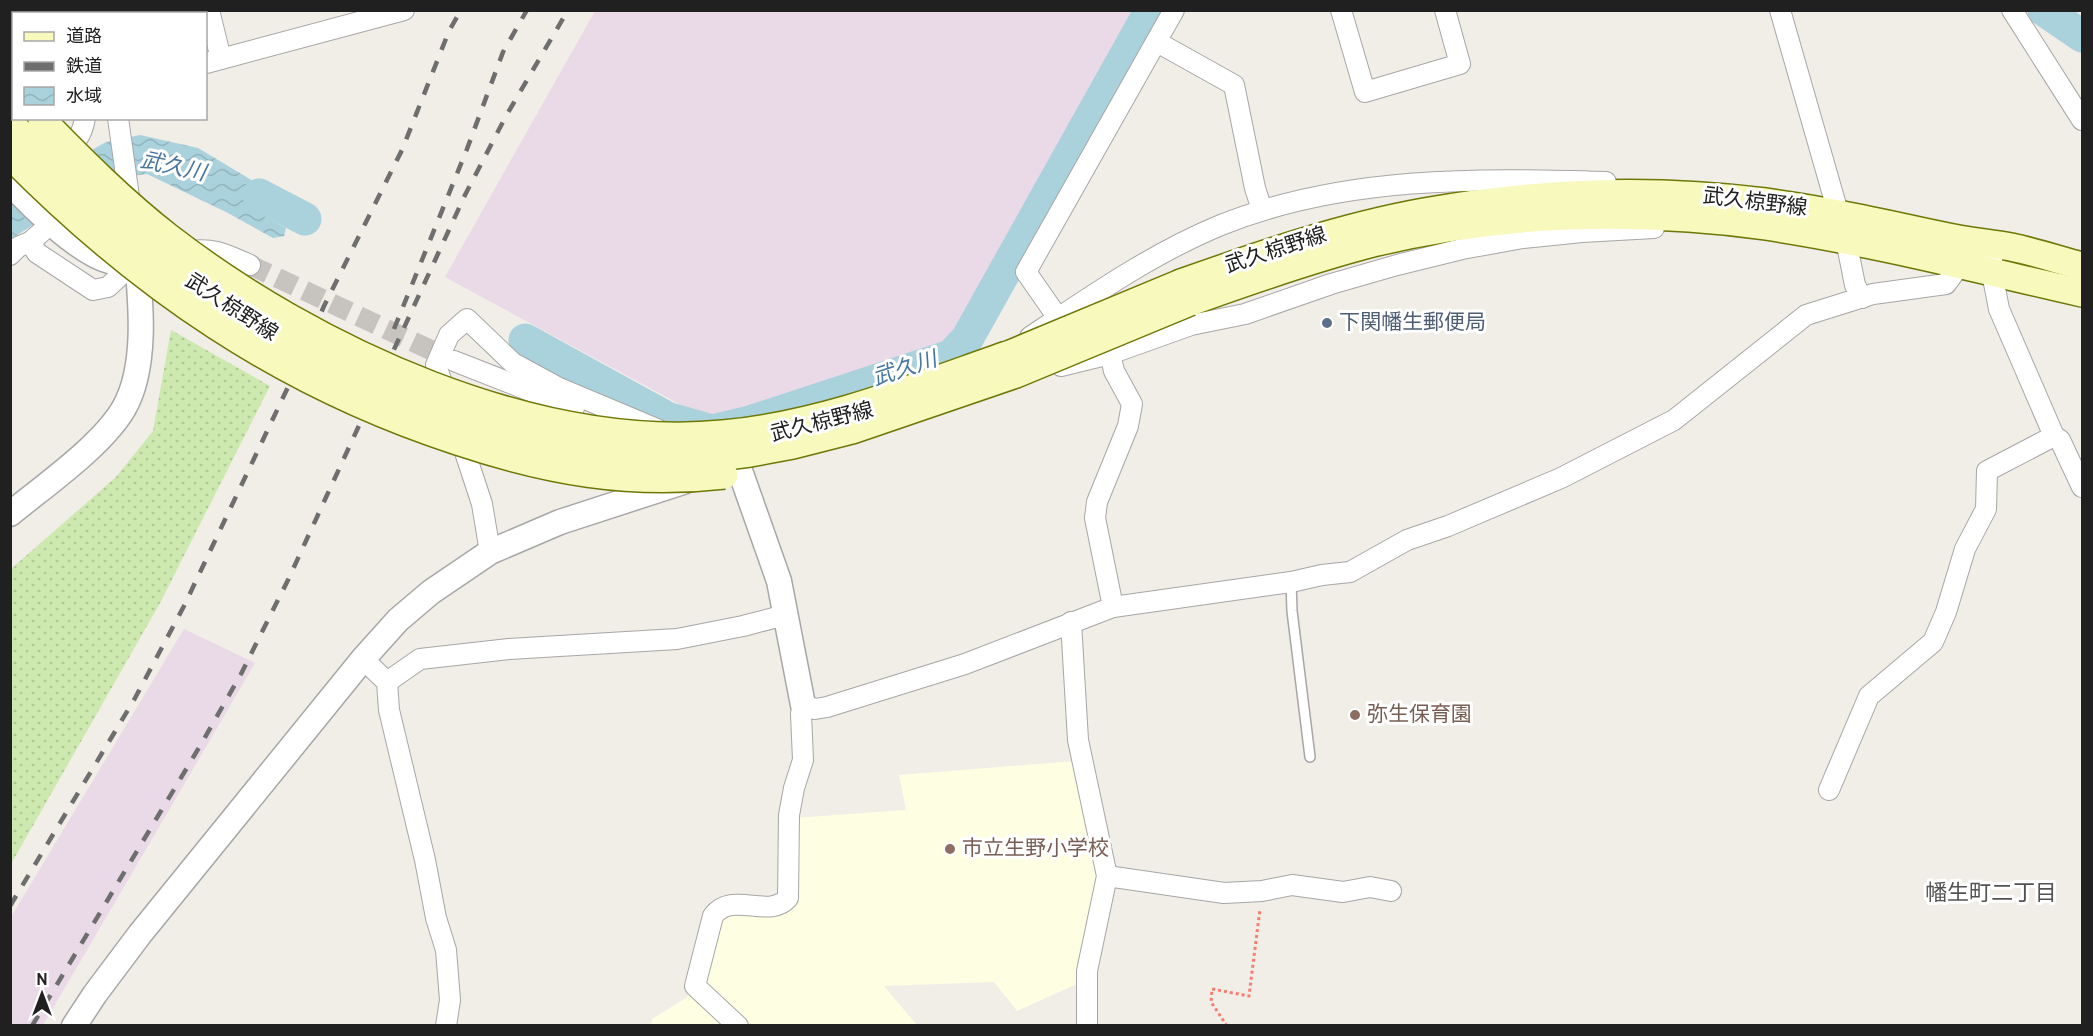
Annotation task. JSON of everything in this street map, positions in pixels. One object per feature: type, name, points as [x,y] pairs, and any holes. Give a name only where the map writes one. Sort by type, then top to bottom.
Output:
[{"type":"main road","points":[[42,120],[110,187],[168,237],[205,264],[285,315],[338,343],[432,385],[484,404],[537,418],[609,433],[645,436],[722,434],[761,429],[844,410],[1012,364]]},
{"type":"main road","name":"武久椋野線","points":[[10,123],[86,200],[134,240],[184,279],[246,320],[300,351],[363,381],[430,408],[492,428],[620,446],[693,449],[738,443],[848,420],[1012,364],[1303,242],[1424,212],[1498,202],[1588,195],[1706,196],[1765,202],[1838,214],[1976,251],[1992,273],[2082,293]]},
{"type":"main road","points":[[10,155],[75,218],[146,277],[180,303],[264,357],[355,402],[413,427],[513,459],[561,470],[631,479],[680,479],[737,474],[808,457],[876,434],[1012,364]]},
{"type":"main road","name":"武久椋野線","points":[[1185,293],[1375,243],[1481,224],[1534,218],[1590,216],[1706,220],[1763,226],[1846,240],[1976,251],[2012,248],[2082,266]]},
{"type":"street","points":[[209,10],[213,61],[337,19],[404,10]]},
{"type":"street","points":[[1113,607],[1095,518],[1097,502],[1128,426],[1132,404],[1114,370],[1110,354],[1058,318],[1026,272],[1174,10]]},
{"type":"street","points":[[1341,10],[1365,92],[1460,64],[1445,10]]},
{"type":"street","points":[[1780,10],[1846,240],[1855,285],[1863,298]]},
{"type":"street","points":[[2012,10],[2082,120]]},
{"type":"street","points":[[1156,42],[1234,85],[1255,188],[1262,210]]},
{"type":"street","points":[[85,120],[81,135],[74,144],[11,182],[49,221],[98,258],[118,262],[202,249],[224,253],[250,265]]},
{"type":"street","points":[[10,514],[96,443],[124,408],[132,386],[138,360],[141,304],[119,124]]},
{"type":"street","points":[[896,410],[954,382],[1014,347],[1109,284],[1184,242],[1221,225],[1303,198],[1371,186],[1463,181],[1526,181],[1705,187],[1794,200],[1838,214]]},
{"type":"street","points":[[10,255],[18,247],[30,242],[49,221]]},
{"type":"street","points":[[74,1026],[140,934],[363,659],[398,620],[432,592],[490,552],[560,522],[738,465],[959,389],[1110,354],[1191,325],[1245,314],[1331,284],[1462,249],[1523,238],[1640,228],[1691,228],[1846,240]]},
{"type":"street","points":[[30,242],[37,253],[93,290],[108,287],[137,260]]},
{"type":"street","points":[[803,705],[815,709],[826,707],[965,664],[1113,607],[1350,572],[1407,540],[1448,526],[1561,478],[1674,420],[1806,315],[1873,294],[1946,284],[1976,251]]},
{"type":"street","points":[[1992,273],[1999,309],[2054,436],[2060,440],[2082,486]]},
{"type":"street","points":[[490,552],[482,504],[436,365],[449,335],[467,319],[513,363],[559,388],[738,465],[774,563],[803,705],[801,714],[803,760],[794,788],[789,815],[788,898],[783,905],[773,907],[738,904],[723,906],[716,912],[712,916],[695,986],[738,1026]]},
{"type":"street","points":[[454,362],[666,443],[738,465]]},
{"type":"street","points":[[1829,790],[1869,696],[1933,642],[1946,612],[1965,549],[1986,509],[1988,471],[2054,436]]},
{"type":"street","points":[[387,682],[420,658],[509,649],[677,639],[785,615]]},
{"type":"street","points":[[1071,622],[1078,740],[1107,876],[1087,971],[1087,1026]]},
{"type":"street","points":[[363,659],[387,682],[389,710],[425,860],[436,918],[446,950],[450,1000],[446,1026]]},
{"type":"street","points":[[1107,876],[1203,891],[1238,893],[1292,885],[1343,892],[1370,887],[1391,891]]},
{"type":"lane","points":[[1291,582],[1292,611],[1310,757]]},
{"type":"path","points":[[1227,1026],[1211,1002],[1212,989],[1249,996],[1262,891]]},
{"type":"shaded area","points":[[595,11],[1140,11],[956,336],[944,349],[707,419],[445,277]]},
{"type":"shaded area","points":[[184,629],[255,663],[43,1025],[11,1025],[11,917]]},
{"type":"shaded area","points":[[1076,761],[1100,865],[1081,982],[1017,1011],[994,982],[884,986],[917,1025],[651,1026],[652,1019],[686,998],[700,983],[720,913],[735,909],[785,913],[794,904],[794,818],[906,810],[899,775]]},
{"type":"green space","points":[[171,330],[270,386],[160,603],[11,864],[11,569],[116,477],[153,431]]},
{"type":"water","points":[[140,135],[198,148],[288,202],[298,215],[291,216],[262,206],[261,214],[286,228],[284,236],[273,238],[226,212],[147,174],[122,177],[81,194],[11,239],[11,196],[106,142]]},
{"type":"waterway","name":"武久川","points":[[525,340],[667,418],[712,431],[750,422],[951,356],[967,339],[1151,10]]},
{"type":"waterway","name":"武久川","points":[[2044,10],[2082,36]]},
{"type":"waterway","name":"武久川","points":[[259,195],[305,219]]},
{"type":"tunnel","points":[[250,265],[454,361]]},
{"type":"railway","points":[[10,906],[134,700],[184,606],[298,366],[324,306],[402,150],[449,31],[461,10]]},
{"type":"railway","points":[[394,329],[467,149],[503,52],[527,10]]},
{"type":"railway","points":[[32,1026],[241,674],[288,580],[465,195],[506,116],[568,10]]},
{"type":"place","name":"下関幡生郵便局","points":[[1327,323]]},
{"type":"place","name":"弥生保育園","points":[[1355,715]]},
{"type":"place","name":"市立生野小学校","points":[[950,849]]},
{"type":"district","name":"幡生町二丁目","points":[[1991,894]]}]
